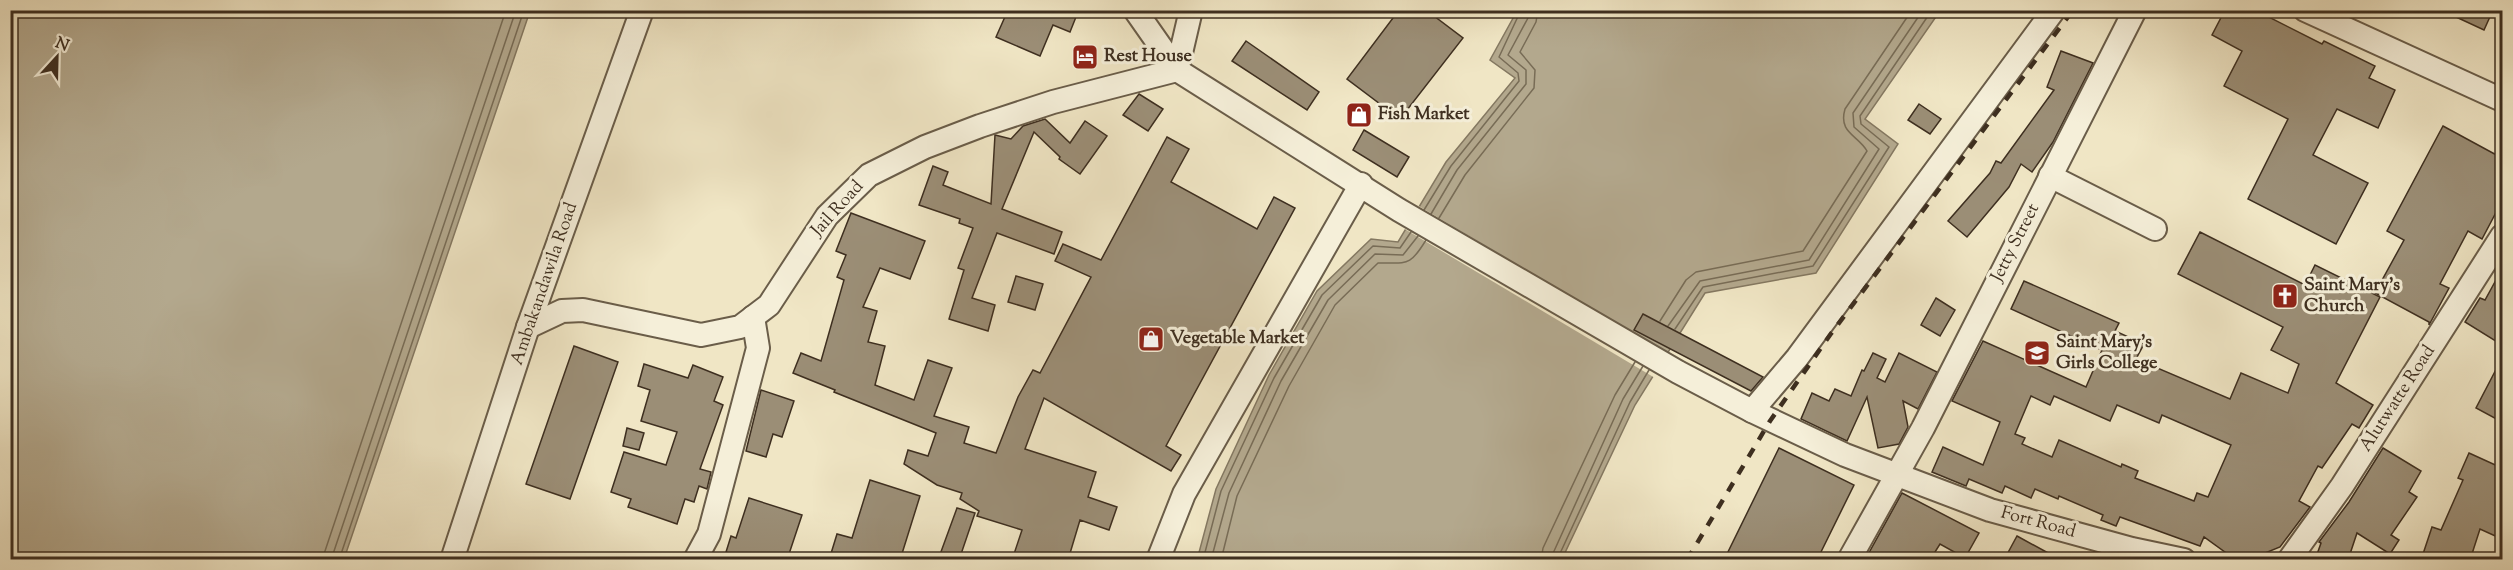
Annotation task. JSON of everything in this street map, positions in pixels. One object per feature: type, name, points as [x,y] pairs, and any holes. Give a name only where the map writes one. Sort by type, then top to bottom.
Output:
[{"type":"street","name":"Ambakandawila Road","points":[[452,560],[528,327],[642,10]]},
{"type":"street","points":[[1135,10],[1177,70]]},
{"type":"street","points":[[1177,70],[1191,10]]},
{"type":"street","points":[[1752,411],[1797,358],[2054,10]]},
{"type":"street","name":"Jetty Street","points":[[1849,560],[1894,475],[1923,428],[2135,10]]},
{"type":"street","points":[[2305,10],[2502,100]]},
{"type":"street","name":"Jail Road","points":[[528,327],[562,311],[583,310],[701,335],[740,327],[769,305],[827,216],[869,175],[925,147],[981,126],[1053,102],[1177,70]]},
{"type":"street","name":"Fort Road","points":[[1177,70],[1361,183],[1399,210],[1678,372],[1752,411],[1894,475],[1990,510],[2132,549],[2184,560]]},
{"type":"street","points":[[2050,176],[2155,229]]},
{"type":"street","points":[[1158,560],[1184,494],[1361,183]]},
{"type":"street","name":"Alutwatte Road","points":[[2289,560],[2342,486],[2502,236]]},
{"type":"street","points":[[695,560],[709,534],[759,348],[753,317]]},
{"type":"water","points":[[10,11],[530,11],[344,559],[11,559]]},
{"type":"water","points":[[1517,11],[1940,11],[1865,119],[1898,144],[1816,273],[1705,293],[1635,405],[1562,559],[1197,560],[1216,489],[1269,375],[1317,291],[1371,239],[1398,242],[1446,162],[1515,78],[1490,60]]},
{"type":"pier","points":[[1417,205],[1669,355],[1655,378],[1403,228]]},
{"type":"building","points":[[1008,10],[1060,10],[1076,17],[1070,32],[1053,25],[1040,56],[996,37]]},
{"type":"building","points":[[1399,10],[1426,10],[1463,38],[1400,119],[1347,79]]},
{"type":"building","points":[[2225,10],[2255,10],[2322,44],[2324,41],[2375,66],[2369,78],[2395,90],[2378,128],[2337,109],[2313,155],[2368,183],[2336,244],[2248,199],[2288,119],[2224,86],[2242,51],[2212,35]]},
{"type":"building","points":[[2441,10],[2493,10],[2484,30]]},
{"type":"building","points":[[1246,41],[1319,92],[1307,110],[1232,61]]},
{"type":"building","points":[[2061,51],[2093,63],[2053,142],[2032,172],[2021,164],[2009,187],[1967,237],[1948,221],[1990,173],[1996,161],[2001,163],[2054,90],[2047,87]]},
{"type":"building","points":[[1139,94],[1163,109],[1148,131],[1123,115]]},
{"type":"building","points":[[1919,104],[1941,119],[1930,134],[1908,120]]},
{"type":"building","points":[[1045,119],[1070,143],[1085,121],[1107,136],[1080,174],[1059,159],[1060,157],[1034,132],[1002,209],[1062,232],[1054,254],[997,233],[972,298],[995,305],[988,331],[949,319],[964,270],[958,268],[973,228],[959,223],[960,219],[919,205],[933,166],[948,172],[943,185],[991,204],[995,135],[1011,139],[1023,126]]},
{"type":"building","points":[[2443,126],[2502,158],[2502,201],[2482,239],[2468,231],[2440,284],[2449,288],[2429,325],[2429,322],[2375,293],[2404,240],[2387,231]]},
{"type":"building","points":[[1364,130],[1409,157],[1397,177],[1353,150]]},
{"type":"building","points":[[1167,137],[1189,149],[1171,182],[1257,229],[1274,197],[1295,208],[1166,446],[1181,455],[1171,471],[1044,398],[1025,449],[1096,472],[1088,497],[1117,507],[1109,530],[1080,520],[1068,560],[1012,560],[1022,530],[977,516],[979,511],[960,499],[962,493],[937,485],[904,464],[908,450],[928,456],[936,433],[793,373],[801,353],[821,361],[844,280],[837,277],[846,255],[836,251],[851,213],[925,241],[910,279],[880,268],[863,307],[877,311],[868,342],[885,346],[875,385],[914,400],[928,360],[952,368],[934,416],[969,427],[964,443],[996,453],[1018,397],[1033,370],[1040,373],[1091,277],[1055,261],[1063,244],[1101,260]]},
{"type":"building","points":[[2200,232],[2305,285],[2315,265],[2380,297],[2336,383],[2373,405],[2359,428],[2352,424],[2322,468],[2318,466],[2299,501],[2310,507],[2280,547],[2248,560],[2236,560],[2204,537],[2200,546],[2120,517],[2116,526],[2101,520],[2103,515],[2059,496],[2058,499],[2035,489],[2031,498],[2005,486],[2002,493],[1969,479],[1966,486],[1932,472],[1943,447],[1983,465],[2000,422],[1952,401],[1983,341],[2086,387],[2102,350],[2011,309],[2024,281],[2119,323],[2115,331],[2144,344],[2136,359],[2230,399],[2241,373],[2288,393],[2299,364],[2271,350],[2283,327],[2178,274]],"holes":[[[2031,396],[2050,405],[2054,396],[2110,421],[2117,405],[2159,423],[2162,415],[2231,445],[2208,497],[2197,493],[2194,501],[2135,478],[2138,471],[2122,464],[2121,467],[2059,440],[2052,457],[2022,444],[2025,438],[2015,434]]]},
{"type":"building","points":[[2502,269],[2502,345],[2465,322],[2480,298],[2485,300]]},
{"type":"building","points":[[1016,276],[1043,284],[1035,310],[1008,302]]},
{"type":"building","points":[[1936,298],[1955,310],[1940,336],[1921,325]]},
{"type":"building","points":[[1643,314],[1763,377],[1751,391],[1634,330]]},
{"type":"building","points":[[574,346],[618,362],[570,499],[526,484]]},
{"type":"building","points":[[1873,353],[1886,359],[1877,378],[1885,382],[1899,353],[1937,372],[1918,409],[1903,401],[1908,427],[1899,444],[1878,448],[1867,397],[1847,441],[1801,419],[1812,393],[1829,401],[1835,389],[1851,396],[1862,370],[1864,371]]},
{"type":"building","points":[[2502,358],[2502,422],[2476,408]]},
{"type":"building","points":[[644,364],[688,378],[693,365],[723,377],[714,401],[723,405],[700,469],[711,472],[707,489],[699,486],[694,502],[685,499],[677,524],[628,507],[631,499],[611,492],[624,452],[666,465],[677,432],[641,421],[650,390],[638,386]]},
{"type":"building","points":[[761,390],[794,401],[782,437],[773,434],[766,457],[746,451]]},
{"type":"building","points":[[627,428],[644,433],[639,450],[623,446]]},
{"type":"building","points":[[1779,448],[1854,485],[1817,560],[1724,560]]},
{"type":"building","points":[[2383,448],[2421,471],[2409,492],[2417,497],[2391,535],[2399,540],[2390,554],[2357,533],[2348,560],[2315,560],[2321,543],[2319,542],[2349,502]]},
{"type":"building","points":[[2469,453],[2502,468],[2502,539],[2480,529],[2470,560],[2421,560],[2432,527],[2441,530],[2463,480],[2458,478]]},
{"type":"building","points":[[870,480],[920,496],[900,560],[829,560],[837,534],[852,538]]},
{"type":"building","points":[[1902,493],[1979,533],[1965,558],[1940,544],[1930,560],[1865,560]]},
{"type":"building","points":[[749,498],[802,515],[787,560],[748,560],[726,552],[731,536],[736,538]]},
{"type":"building","points":[[957,508],[975,513],[959,560],[938,560]]},
{"type":"building","points":[[2017,536],[2061,560],[2004,560]]},
{"type":"railway","points":[[1687,560],[1770,421],[1830,335],[2073,10]]},
{"type":"place","name":"Rest House","points":[[1085,57]]},
{"type":"place","name":"Fish Market","points":[[1359,115]]},
{"type":"place","name":"Saint Mary's Church","points":[[2285,296]]},
{"type":"place","name":"Vegetable Market","points":[[1151,339]]},
{"type":"place","name":"Saint Mary's Girls College","points":[[2037,353]]}]
